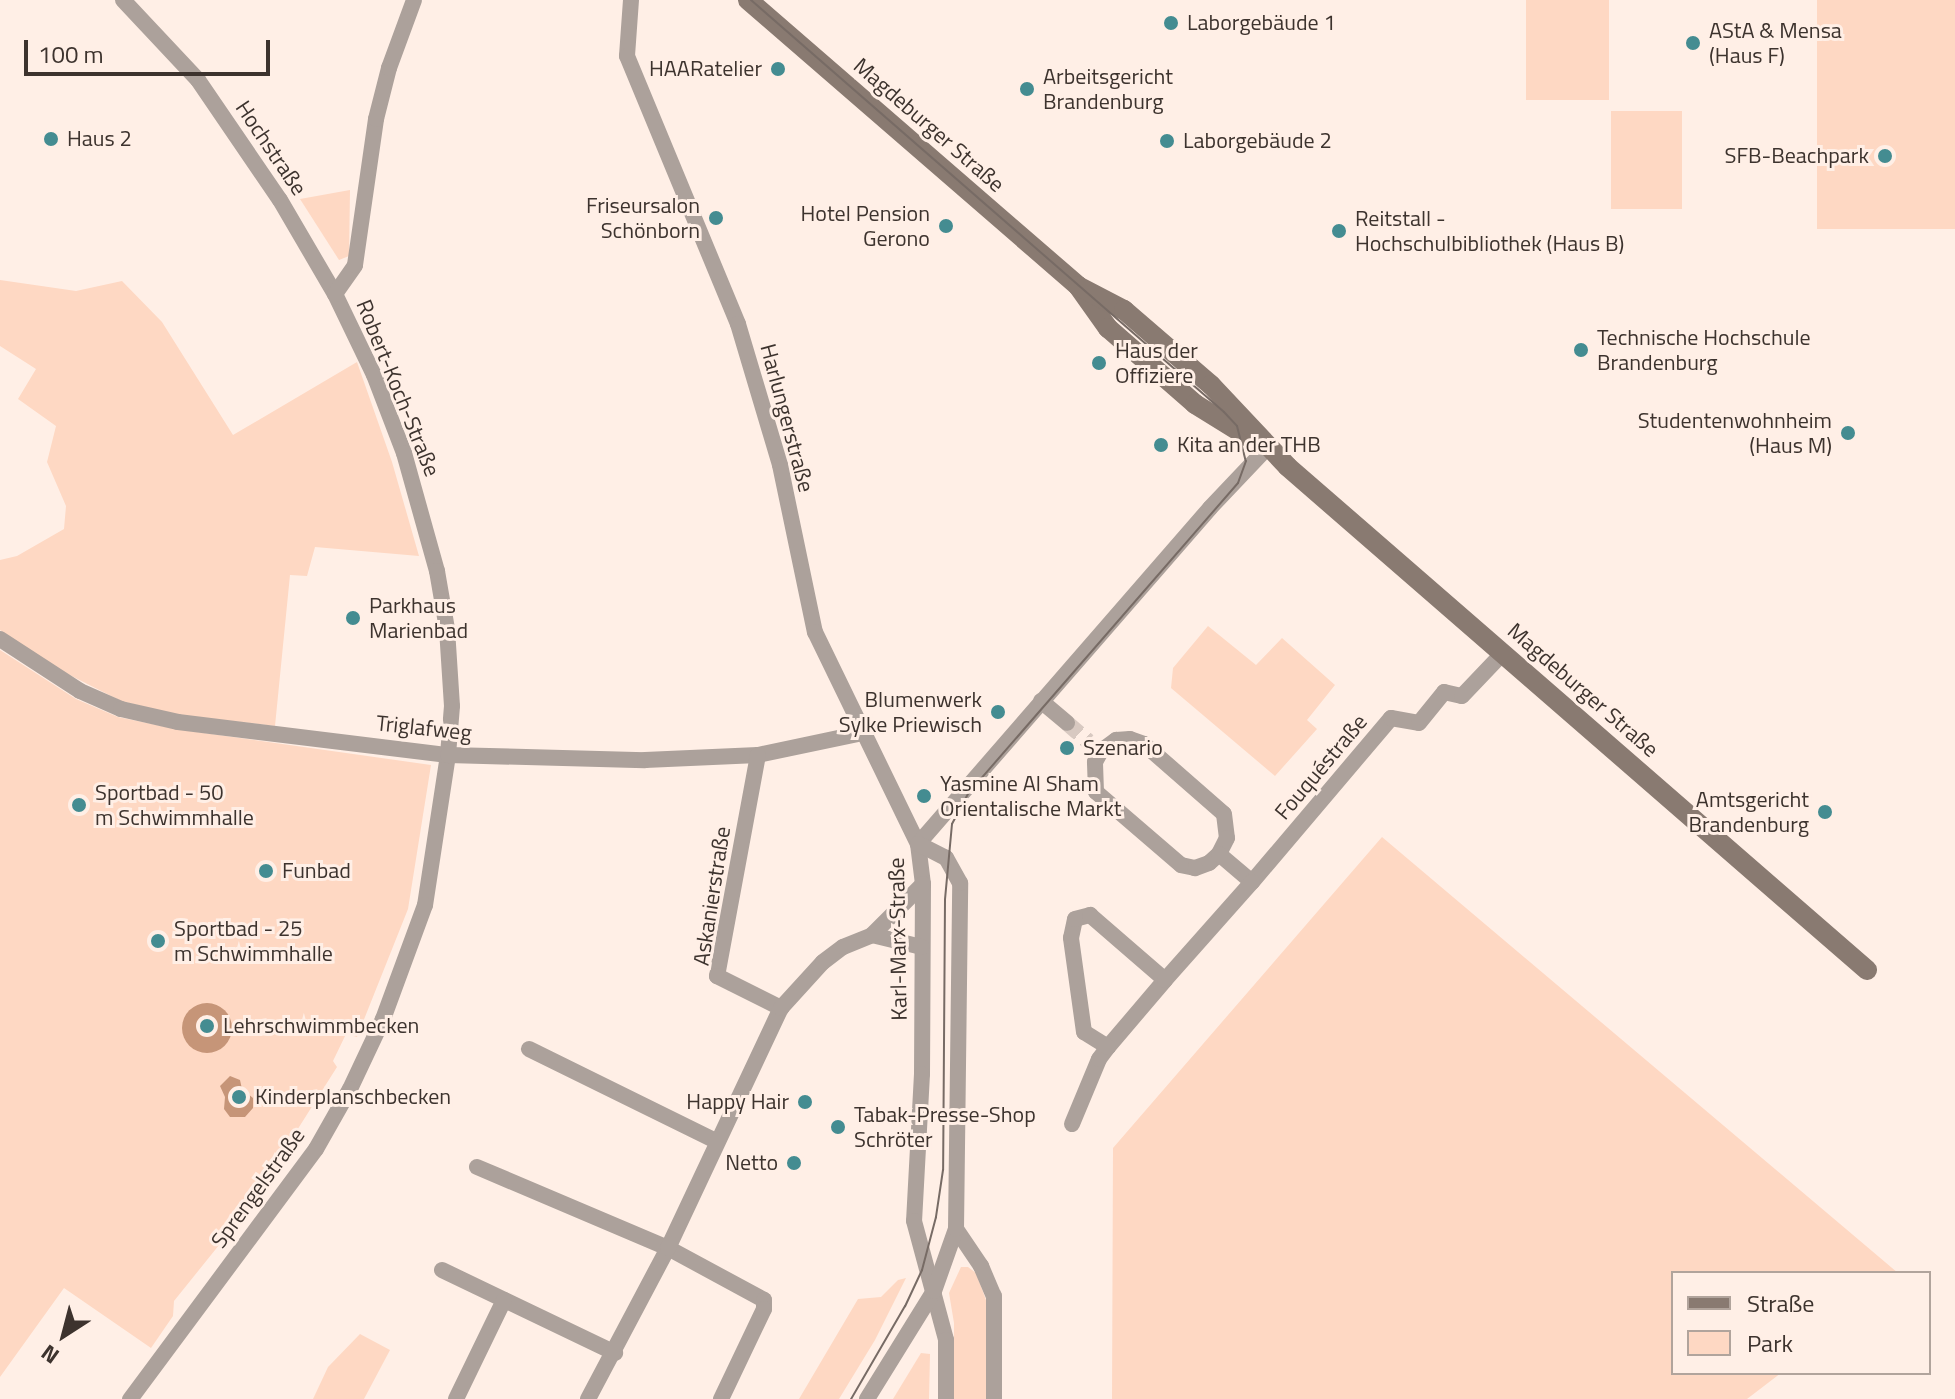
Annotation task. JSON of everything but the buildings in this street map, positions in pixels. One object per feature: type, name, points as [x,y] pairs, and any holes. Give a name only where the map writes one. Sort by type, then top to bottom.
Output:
[{"type":"street","name":"Hochstraße","points":[[123,0],[198,80],[280,200],[335,294]]},
{"type":"street","name":"Robert-Koch-Straße","points":[[414,0],[389,68],[376,119],[355,265],[335,294],[374,375],[424,517],[447,629],[452,706],[448,755]]},
{"type":"street","name":"Harlungerstraße","points":[[631,0],[627,56],[738,324],[780,465],[815,632],[918,844]]},
{"type":"street","name":"Magdeburger Straße","points":[[748,0],[1078,286],[1124,310],[1211,385],[1267,448],[1867,970]]},
{"type":"street","points":[[918,844],[1267,448]]},
{"type":"street","name":"Triglafweg","points":[[0,639],[68,685],[121,709],[178,722],[448,755],[645,760],[758,755],[862,733]]},
{"type":"street","name":"Fouquéstraße","points":[[1072,1124],[1099,1059],[1108,1047],[1391,718],[1419,723],[1444,692],[1462,696],[1502,654]]},
{"type":"street","points":[[1041,701],[1067,723]]},
{"type":"street","points":[[1130,739],[1144,744],[1224,814],[1227,838],[1219,854],[1209,863],[1195,868],[1181,865],[1096,792],[1094,746],[1130,739]]},
{"type":"street","name":"Sprengelstraße","points":[[130,1399],[316,1149],[350,1089],[383,1019],[425,905],[448,755]]},
{"type":"street","name":"Askanierstraße","points":[[758,755],[717,976],[781,1008]]},
{"type":"street","name":"Karl-Marx-Straße","points":[[918,844],[923,884],[920,1168],[914,1221],[946,1340],[946,1399]]},
{"type":"street","name":"Karl-Marx-Straße","points":[[918,844],[946,858],[960,883],[956,1229],[934,1291]]},
{"type":"street","points":[[1219,854],[1252,882]]},
{"type":"street","points":[[588,1399],[668,1248],[781,1008],[823,962],[843,947],[872,935],[923,884]]},
{"type":"street","points":[[1108,1047],[1084,1032],[1071,938],[1075,919],[1090,915],[1165,980]]},
{"type":"street","points":[[872,935],[922,947]]},
{"type":"street","points":[[529,1049],[716,1141]]},
{"type":"street","points":[[477,1167],[668,1248],[764,1300],[764,1309],[721,1399]]},
{"type":"street","points":[[956,1229],[981,1266],[994,1296],[994,1399]]},
{"type":"street","points":[[442,1270],[615,1353]]},
{"type":"street","points":[[867,1399],[934,1291]]},
{"type":"street","points":[[456,1399],[504,1300]]},
{"type":"green space","points":[[1526,0],[1609,0],[1609,100],[1526,100]]},
{"type":"green space","name":"SFB-Beachpark","points":[[1817,0],[1955,0],[1955,229],[1817,229]]},
{"type":"green space","points":[[1611,111],[1682,111],[1682,209],[1611,209]]},
{"type":"green space","points":[[350,190],[349,256],[339,260],[300,199]]},
{"type":"green space","points":[[0,280],[76,291],[122,281],[162,322],[233,435],[357,362],[392,462],[419,556],[315,547],[307,576],[290,575],[275,726],[178,715],[121,701],[44,662],[0,630],[0,560],[17,556],[64,529],[66,506],[47,462],[56,426],[18,399],[36,369],[0,346]]},
{"type":"green space","points":[[1208,626],[1256,665],[1282,638],[1335,685],[1307,720],[1317,729],[1275,776],[1171,688],[1173,668]]},
{"type":"green space","points":[[0,650],[76,699],[118,717],[176,729],[431,765],[408,909],[357,1037],[346,1034],[333,1061],[337,1067],[244,1214],[174,1301],[173,1316],[151,1348],[64,1288],[0,1377]]},
{"type":"green space","points":[[1382,837],[1896,1271],[1671,1271],[1671,1375],[1778,1375],[1747,1399],[1112,1399],[1113,1148]]},
{"type":"green space","points":[[961,1267],[968,1267],[976,1273],[986,1300],[987,1399],[954,1399],[954,1323],[949,1293]]},
{"type":"green space","points":[[906,1278],[875,1340],[839,1399],[799,1399],[858,1299],[881,1297],[898,1280]]},
{"type":"green space","points":[[360,1334],[390,1350],[364,1399],[313,1399],[328,1367]]},
{"type":"green space","points":[[921,1353],[930,1354],[929,1399],[893,1399]]},
{"type":"shaded area","name":"Lehrschwimmbecken","points":[[207,1003],[225,1010],[232,1028],[225,1046],[207,1053],[189,1046],[182,1028],[189,1010]]},
{"type":"shaded area","name":"Kinderplanschbecken","points":[[230,1076],[240,1080],[242,1089],[253,1098],[253,1108],[245,1117],[230,1117],[224,1109],[225,1097],[220,1086]]},
{"type":"tunnel","points":[[1067,723],[1088,741]]},
{"type":"tram line","points":[[751,0],[1224,412],[1237,426],[1246,461],[1238,483],[969,792],[952,824],[945,900],[943,1170],[936,1217],[922,1270],[905,1306],[851,1399]]},
{"type":"place","name":"Laborgebäude 1","points":[[1171,23]]},
{"type":"place","name":"AStA & Mensa (Haus F)","points":[[1693,43]]},
{"type":"place","name":"HAARatelier","points":[[778,69]]},
{"type":"place","name":"Arbeitsgericht Brandenburg","points":[[1027,89]]},
{"type":"place","name":"Haus 2","points":[[51,139]]},
{"type":"place","name":"Laborgebäude 2","points":[[1167,141]]},
{"type":"place","name":"SFB-Beachpark","points":[[1885,156]]},
{"type":"place","name":"Friseursalon Schönborn","points":[[716,218]]},
{"type":"place","name":"Hotel Pension Gerono","points":[[946,226]]},
{"type":"place","name":"Reitstall - Hochschulbibliothek (Haus B)","points":[[1339,231]]},
{"type":"place","name":"Technische Hochschule Brandenburg","points":[[1581,350]]},
{"type":"place","name":"Haus der Offiziere","points":[[1099,363]]},
{"type":"place","name":"Studentenwohnheim (Haus M)","points":[[1848,433]]},
{"type":"place","name":"Kita an der THB","points":[[1161,445]]},
{"type":"place","name":"Parkhaus Marienbad","points":[[353,618]]},
{"type":"place","name":"Blumenwerk Sylke Priewisch","points":[[998,712]]},
{"type":"place","name":"Szenario","points":[[1067,748]]},
{"type":"place","name":"Yasmine Al Sham Orientalische Markt","points":[[924,796]]},
{"type":"place","name":"Sportbad - 50 m Schwimmhalle","points":[[79,805]]},
{"type":"place","name":"Amtsgericht Brandenburg","points":[[1825,812]]},
{"type":"place","name":"Funbad","points":[[266,871]]},
{"type":"place","name":"Sportbad - 25 m Schwimmhalle","points":[[158,941]]},
{"type":"place","name":"Lehrschwimmbecken","points":[[207,1026]]},
{"type":"place","name":"Kinderplanschbecken","points":[[239,1097]]},
{"type":"place","name":"Happy Hair","points":[[805,1102]]},
{"type":"place","name":"Tabak-Presse-Shop Schröter","points":[[838,1127]]},
{"type":"place","name":"Netto","points":[[794,1163]]}]
